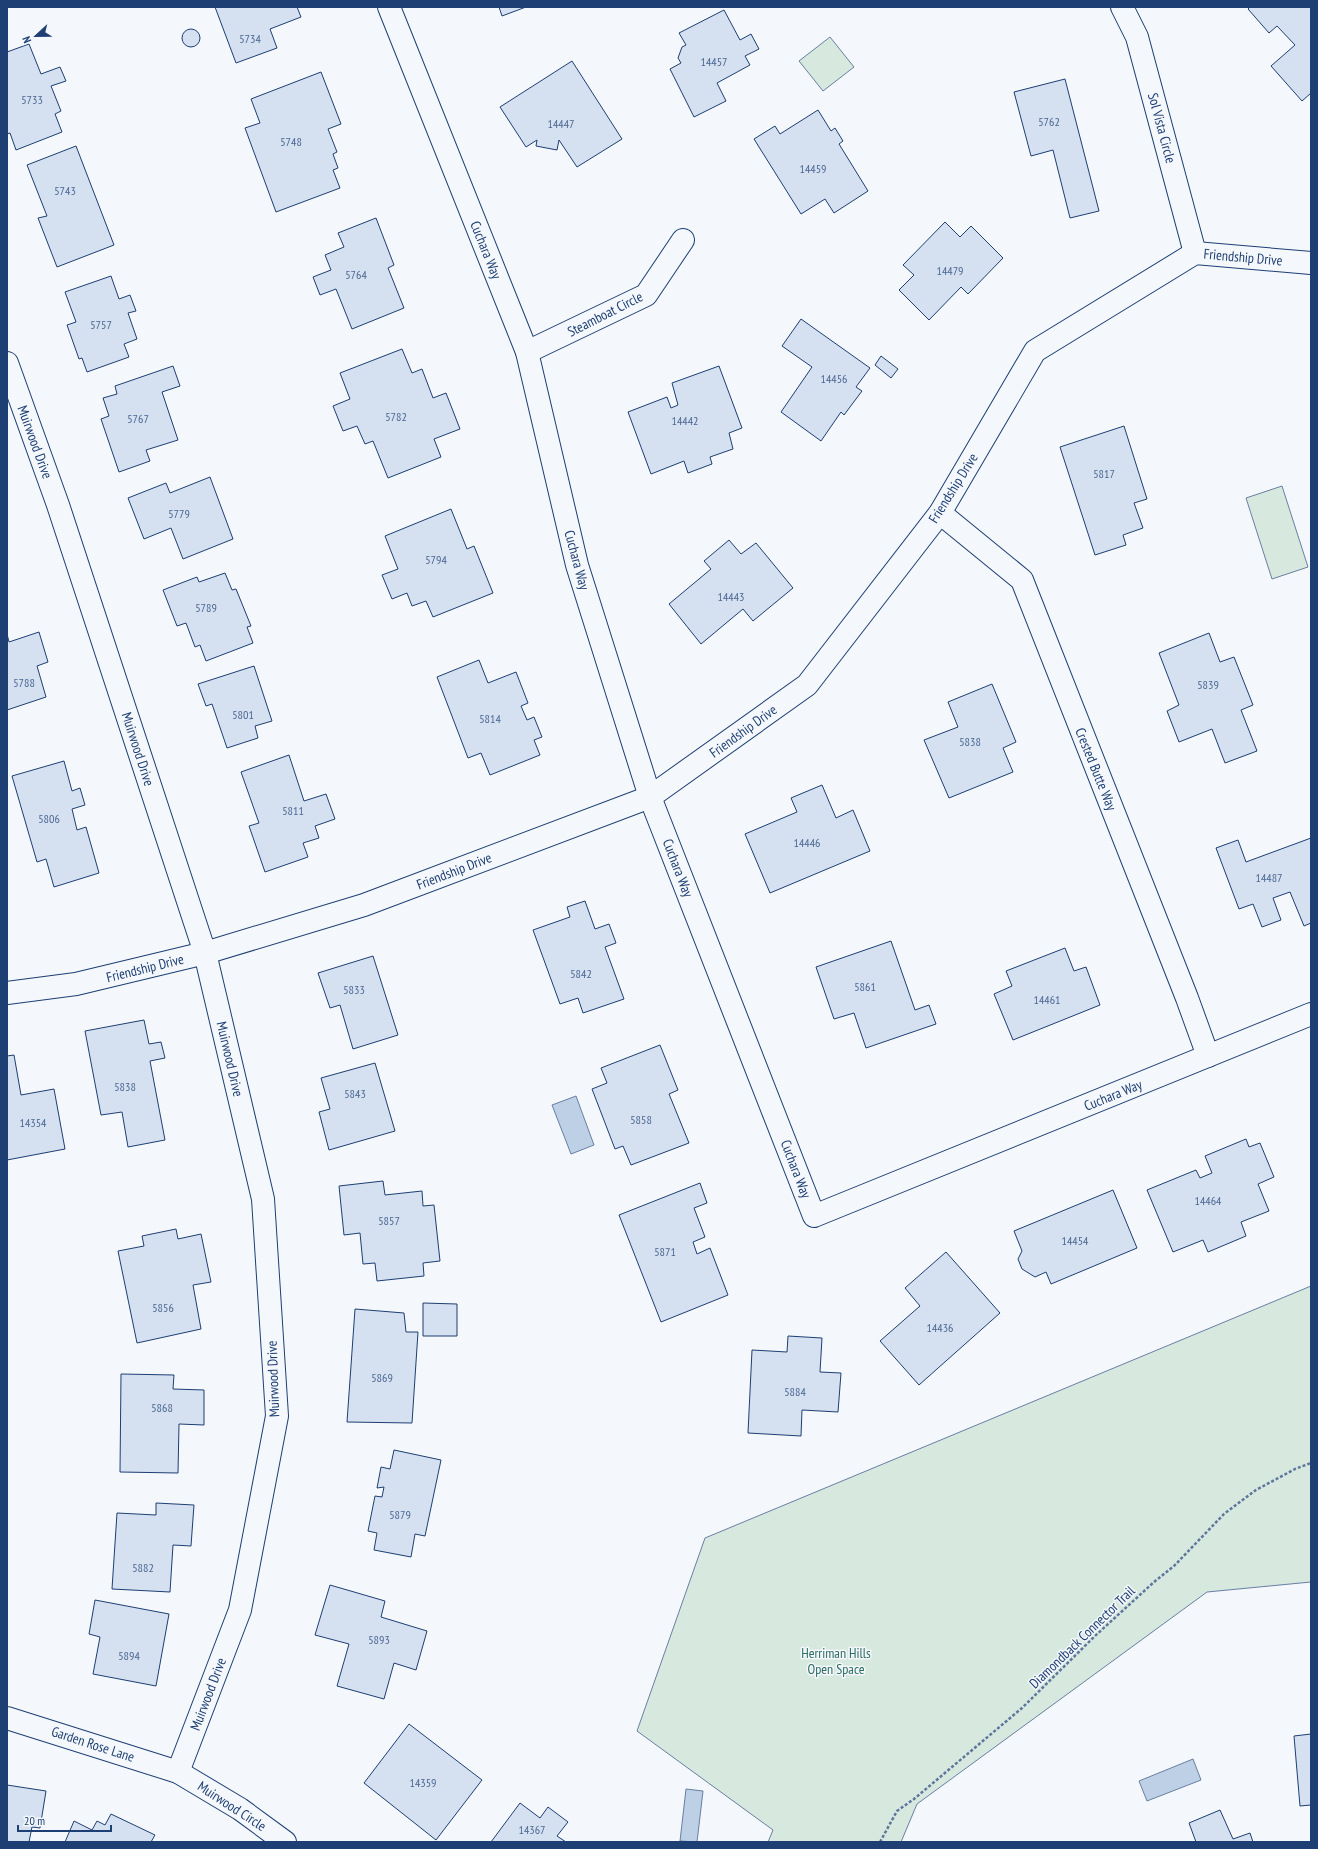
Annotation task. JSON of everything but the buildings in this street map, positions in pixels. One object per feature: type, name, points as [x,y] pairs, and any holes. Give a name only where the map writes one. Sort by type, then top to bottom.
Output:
[{"type":"street","name":"Cuchara Way","points":[[389,7],[527,352],[577,565],[650,798],[814,1216],[1311,1014]]},
{"type":"street","name":"Sol Vista Circle","points":[[1122,7],[1137,37],[1195,252]]},
{"type":"street","name":"Steamboat Circle","points":[[527,352],[646,295],[683,240]]},
{"type":"street","name":"Friendship Drive","points":[[7,993],[76,984],[205,953],[364,905],[650,798],[807,685],[940,513],[1035,351],[1195,252],[1311,263]]},
{"type":"street","name":"Muirwood Drive","points":[[7,363],[58,505],[205,953],[264,1199],[277,1416],[240,1610],[178,1772]]},
{"type":"street","name":"Crested Butte Way","points":[[940,513],[1022,580],[1187,998],[1208,1056]]},
{"type":"street","name":"Garden Rose Lane","points":[[7,1718],[178,1772]]},
{"type":"street","name":"Muirwood Circle","points":[[178,1772],[240,1809],[285,1842]]},
{"type":"path","name":"Diamondback Connector Trail","points":[[880,1842],[897,1811],[914,1799],[1022,1708],[1095,1636],[1188,1552],[1224,1514],[1256,1490],[1295,1469],[1311,1463]]},
{"type":"green space","points":[[830,37],[854,67],[823,91],[799,61]]},
{"type":"green space","points":[[1282,486],[1308,567],[1272,579],[1246,498]]},
{"type":"green space","name":"Herriman Hills Open Space","points":[[1311,1286],[1311,1582],[1207,1592],[917,1804],[901,1842],[768,1842],[773,1830],[637,1731],[705,1538]]},
{"type":"water","points":[[576,1096],[594,1145],[571,1154],[552,1105]]},
{"type":"water","points":[[1193,1759],[1201,1780],[1147,1801],[1139,1781]]},
{"type":"water","points":[[686,1789],[703,1791],[697,1842],[680,1841]]}]
